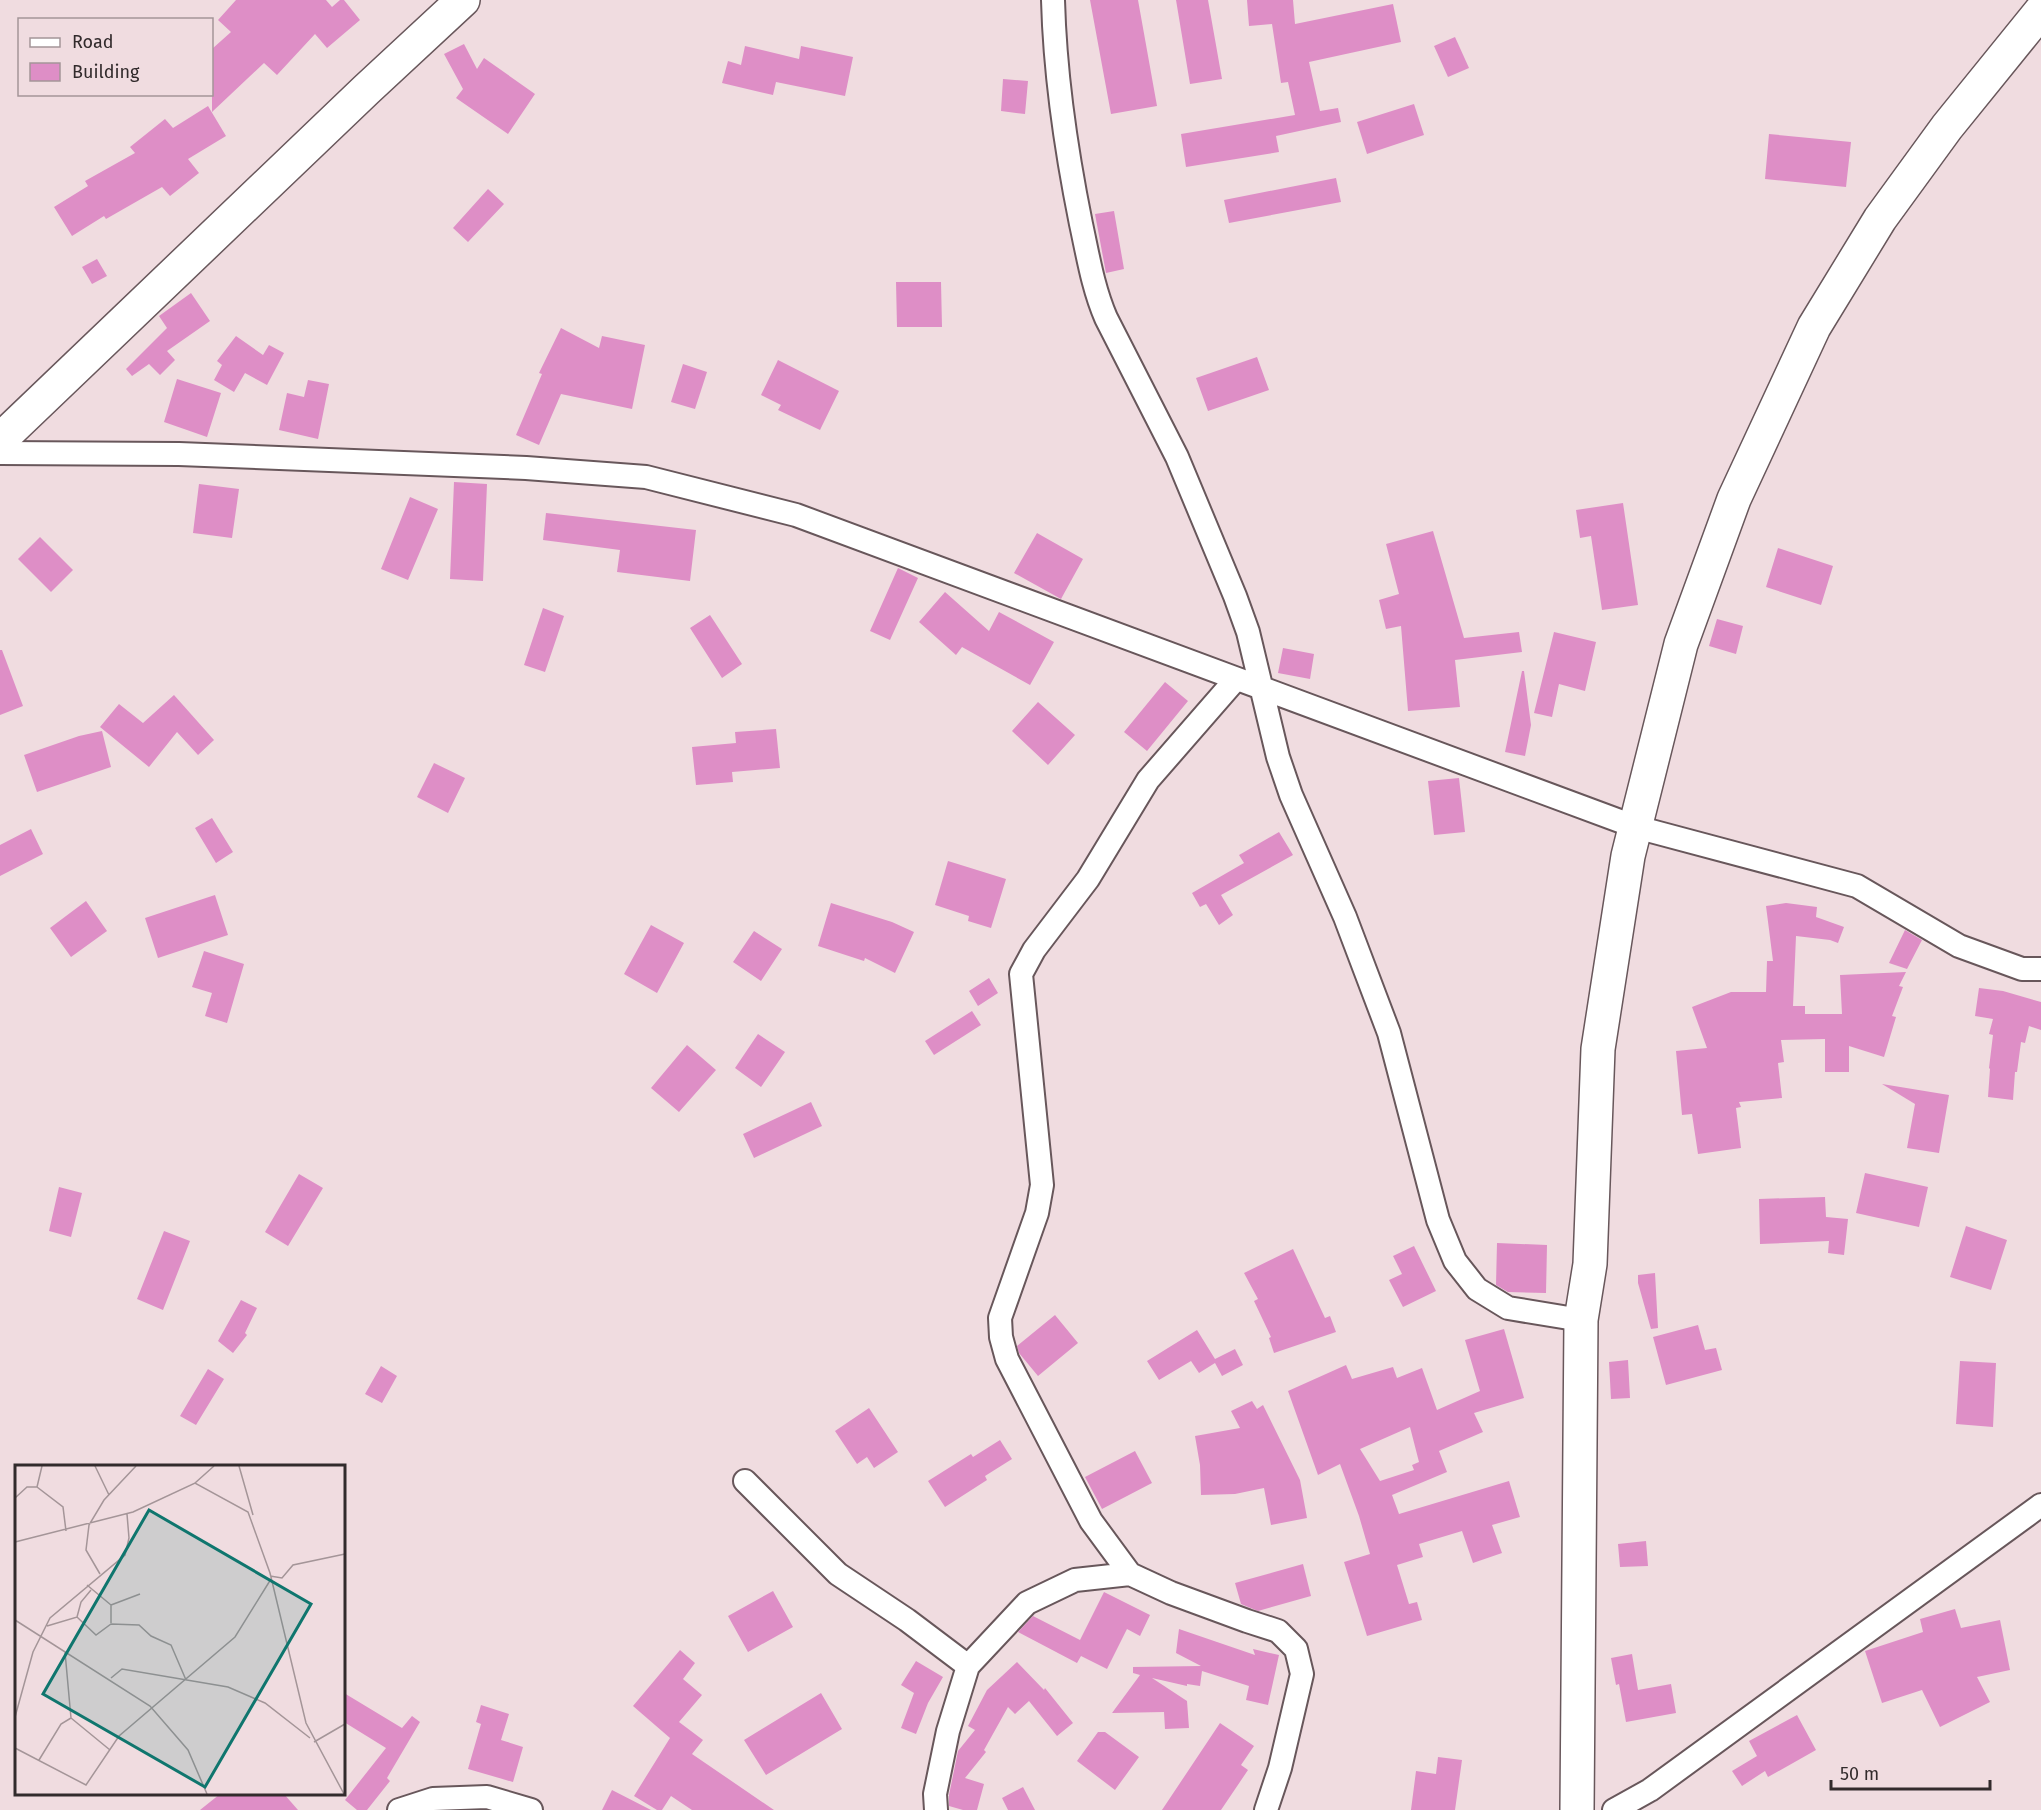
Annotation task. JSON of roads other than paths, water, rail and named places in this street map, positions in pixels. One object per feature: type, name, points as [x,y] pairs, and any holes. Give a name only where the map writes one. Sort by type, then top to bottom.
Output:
[{"type":"main road","points":[[0,440],[463,0]]},
{"type":"main road","points":[[1577,1810],[1581,1320],[1590,1264],[1598,1049],[1628,856],[1682,644],[1734,499],[1815,327],[1880,219],[1947,127],[2041,11]]},
{"type":"street","points":[[1053,0],[1055,53],[1062,112],[1073,183],[1096,294],[1177,457],[1235,596],[1248,632],[1278,757],[1291,795],[1345,917],[1389,1033],[1438,1220],[1455,1261],[1477,1289],[1508,1308],[1581,1320]]},
{"type":"street","points":[[0,453],[179,454],[526,468],[646,477],[796,515],[1636,827],[1857,886],[1959,946],[2022,969],[2041,969]]},
{"type":"street","points":[[1236,679],[1148,780],[1088,879],[1034,950],[1021,974],[1042,1185],[1037,1213],[1000,1318],[1001,1337],[1007,1359],[1091,1521],[1130,1574],[1171,1593],[1278,1631],[1296,1649],[1302,1674],[1280,1768],[1266,1810]]},
{"type":"street","points":[[745,1481],[838,1574],[907,1620],[968,1666]]},
{"type":"street","points":[[1614,1810],[1650,1790],[2041,1505]]},
{"type":"street","points":[[936,1810],[935,1794],[948,1731],[968,1666],[1027,1603],[1074,1580],[1130,1574]]},
{"type":"street","points":[[399,1810],[433,1799],[487,1797],[531,1810]]}]
